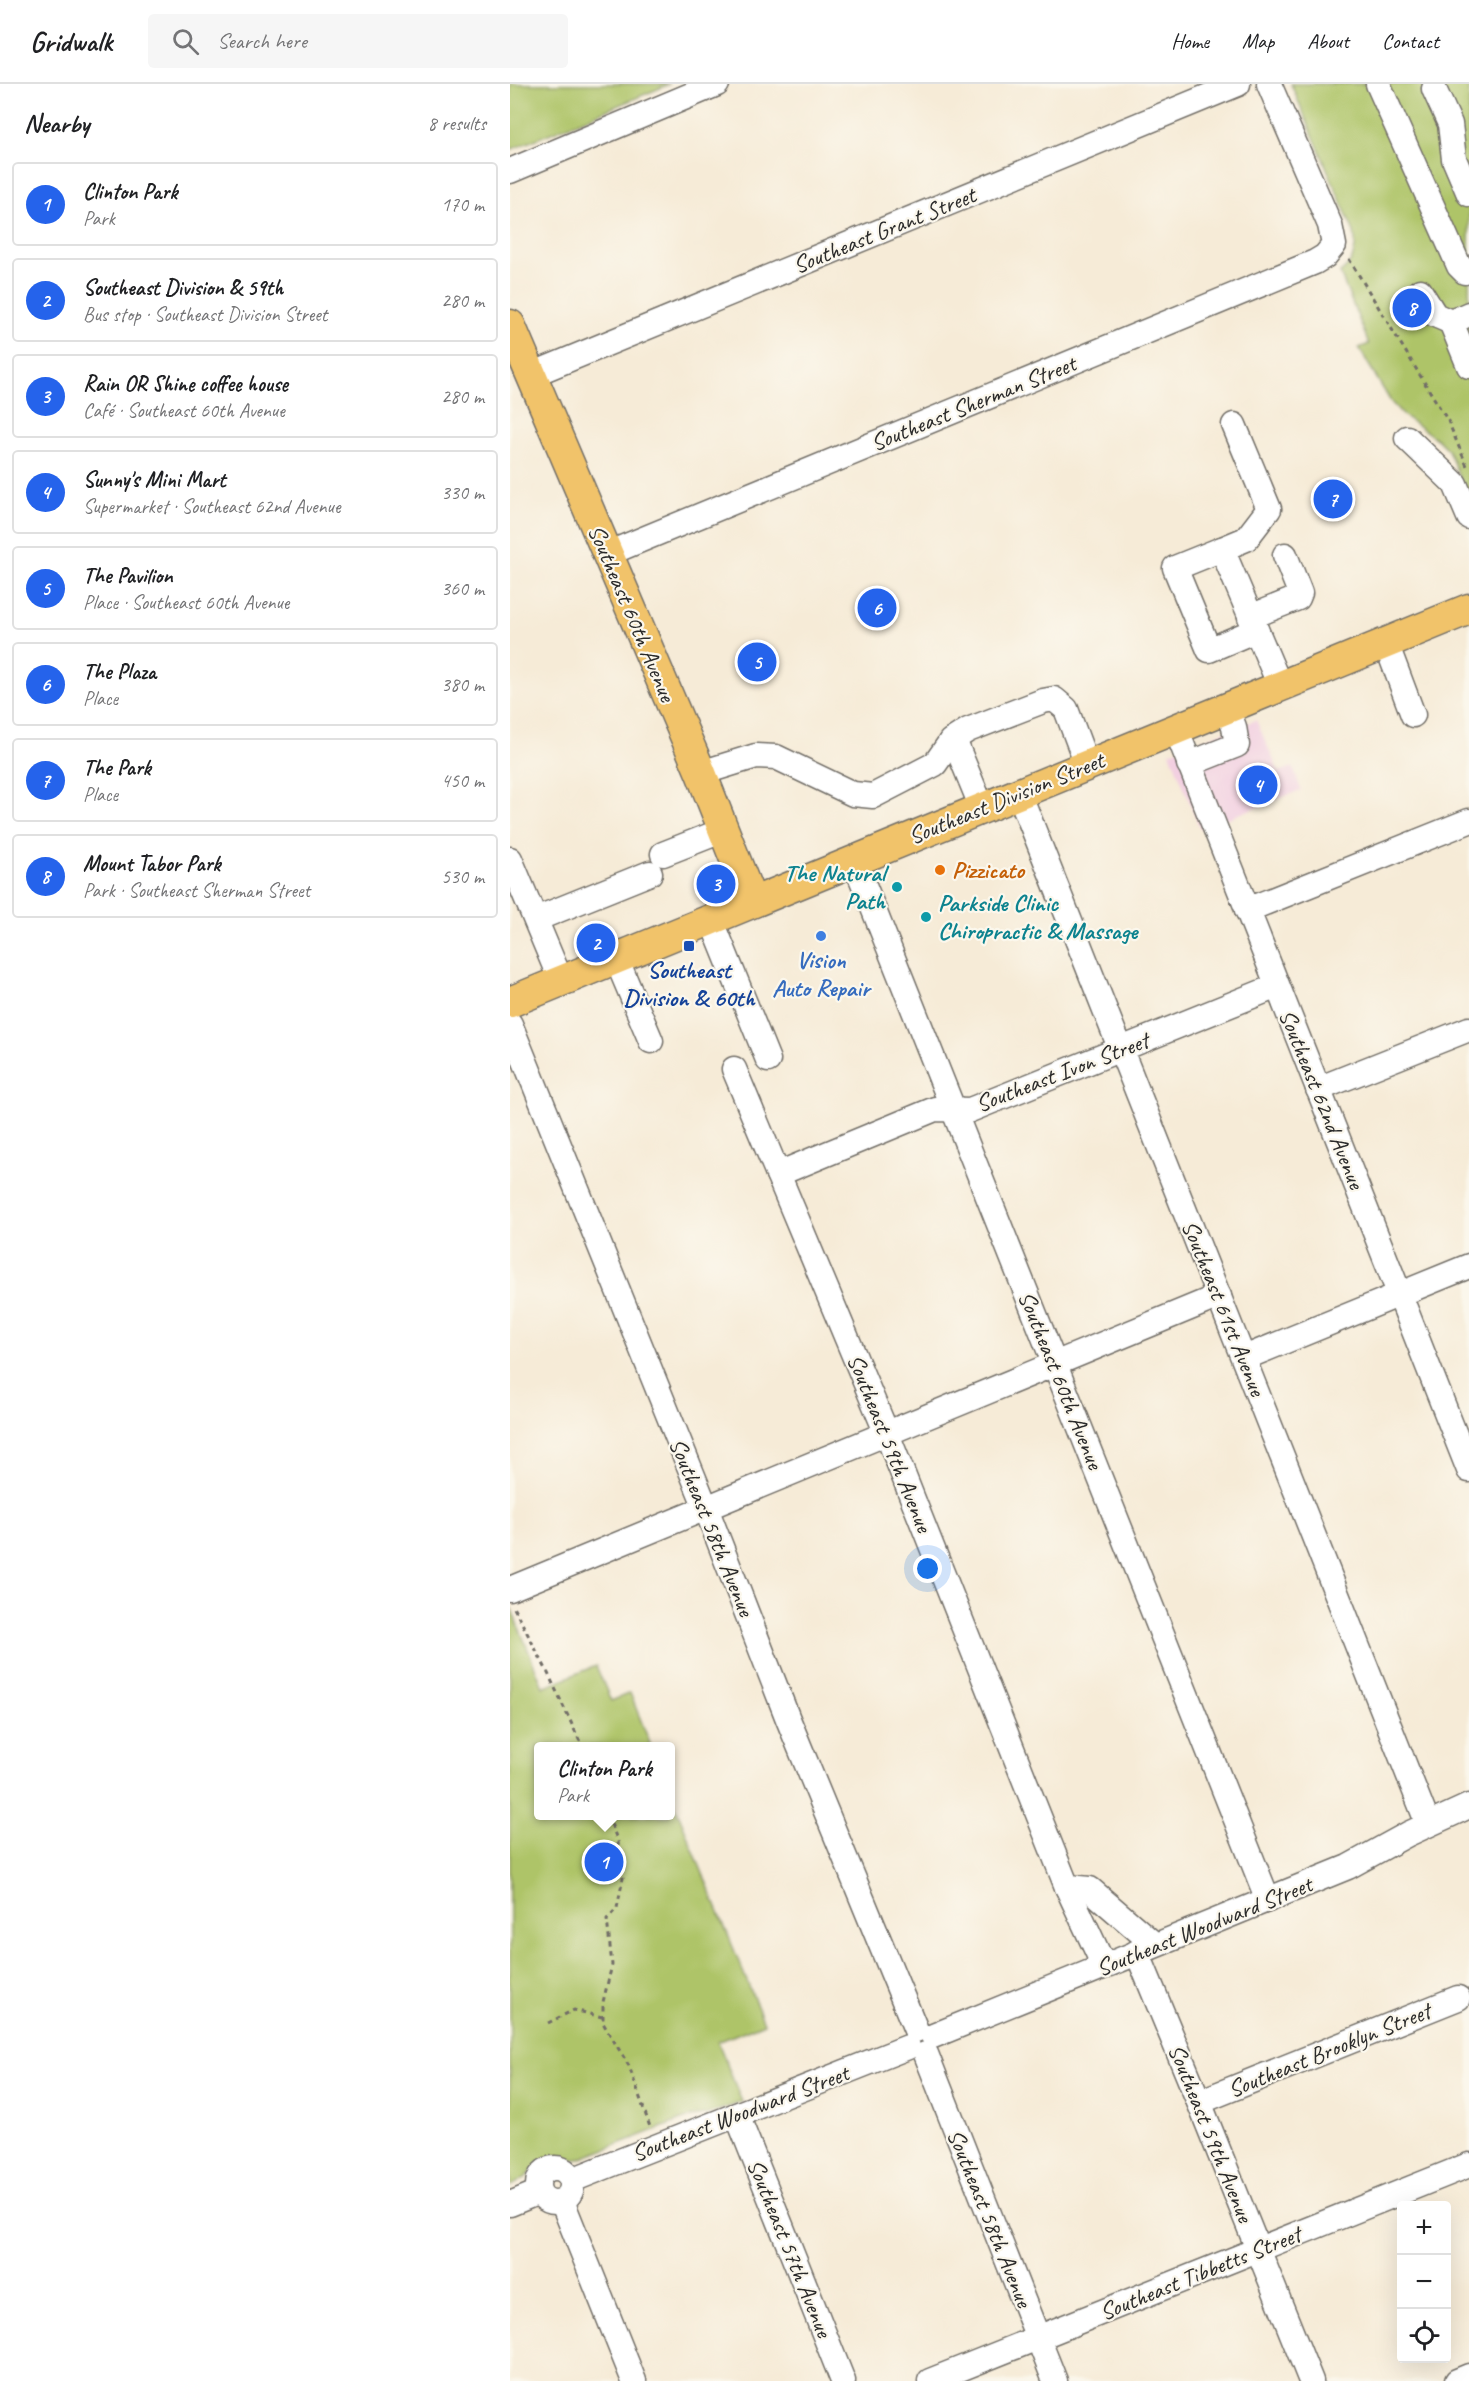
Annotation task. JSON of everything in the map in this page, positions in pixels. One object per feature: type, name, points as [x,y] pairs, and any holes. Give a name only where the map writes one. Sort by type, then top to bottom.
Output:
[{"type":"main road","name":"Southeast 60th Avenue","points":[[510,325],[701,773],[752,902]]},
{"type":"main road","name":"Southeast Division Street","points":[[510,1002],[1469,609]]},
{"type":"street","points":[[510,171],[717,84]]},
{"type":"street","name":"Southeast Grant Street","points":[[531,375],[1238,84]]},
{"type":"street","points":[[1269,84],[1330,225],[1334,245]]},
{"type":"street","points":[[1378,84],[1459,266],[1465,272],[1469,271]]},
{"type":"street","points":[[1434,89],[1461,156],[1469,194]]},
{"type":"street","points":[[1418,174],[1461,156]]},
{"type":"street","name":"Southeast Sherman Street","points":[[607,554],[1316,262],[1325,256],[1334,245]]},
{"type":"street","points":[[1420,291],[1436,315],[1460,318],[1469,366]]},
{"type":"street","points":[[1234,425],[1269,509],[1246,539],[1175,568],[1209,650],[1298,598],[1300,593],[1286,555]]},
{"type":"street","points":[[1407,438],[1455,484],[1469,517]]},
{"type":"street","points":[[1222,549],[1280,686]]},
{"type":"street","points":[[1386,643],[1413,715]]},
{"type":"street","points":[[701,773],[756,756],[776,757],[853,794],[873,796],[935,764],[951,741],[968,730],[1043,701],[1054,699],[1066,709],[1087,765]]},
{"type":"street","points":[[1189,764],[1237,745],[1236,733],[1227,708]]},
{"type":"street","name":"Southeast 62nd Avenue","points":[[1176,729],[1469,1470]]},
{"type":"street","points":[[951,741],[957,747],[982,808]]},
{"type":"street","name":"Southeast 61st Avenue","points":[[1019,793],[1428,1824]]},
{"type":"street","points":[[1247,910],[1469,821]]},
{"type":"street","points":[[536,919],[657,864],[724,830]]},
{"type":"street","points":[[510,859],[561,981]]},
{"type":"street","name":"Southeast 60th Avenue","points":[[854,860],[1268,1900]]},
{"type":"street","points":[[711,919],[768,1060]]},
{"type":"street","points":[[616,958],[651,1041]]},
{"type":"street","name":"Southeast Ivon Street","points":[[778,1174],[935,1109],[970,1110],[1277,986]]},
{"type":"street","name":"Southeast 58th Avenue","points":[[510,1024],[706,1508],[788,1719],[921,2042],[1055,2381]]},
{"type":"street","points":[[1318,1089],[1469,1029]]},
{"type":"street","name":"Southeast 59th Avenue","points":[[734,1069],[887,1434],[1067,1887],[1104,1966]]},
{"type":"street","points":[[1244,1358],[1469,1266]]},
{"type":"street","points":[[511,1597],[706,1508],[1220,1296]]},
{"type":"street","name":"Southeast Woodward Street","points":[[567,2190],[658,2146],[921,2042],[1348,1868],[1428,1824],[1469,1806]]},
{"type":"street","name":"Southeast 59th Avenue","points":[[1067,1887],[1090,1889],[1146,1949],[1199,2102],[1311,2381]]},
{"type":"street","name":"Southeast Brooklyn Street","points":[[1199,2102],[1458,1998]]},
{"type":"street","name":"Southeast 57th Avenue","points":[[737,2115],[843,2381]]},
{"type":"street","name":"Southeast Tibbetts Street","points":[[930,2381],[1469,2165]]},
{"type":"street","points":[[567,2190],[549,2201],[539,2192],[538,2180],[545,2171],[551,2168],[564,2170],[567,2190],[634,2381]]},
{"type":"street","points":[[510,2204],[539,2192]]},
{"type":"street","points":[[1457,2381],[1469,2376]]},
{"type":"path","points":[[1334,245],[1352,260],[1448,421],[1469,471]]},
{"type":"path","points":[[511,1597],[580,1742]]},
{"type":"path","points":[[610,1820],[618,1842],[623,1878],[618,1908],[607,1919],[612,1965],[602,2017],[606,2030],[629,2066],[658,2146]]},
{"type":"path","points":[[548,2023],[574,2010],[602,2017]]},
{"type":"shaded area","points":[[1256,720],[1279,772],[1293,767],[1301,790],[1200,829],[1170,752]]},
{"type":"green space","points":[[510,84],[670,84],[510,150]]},
{"type":"green space","points":[[1291,84],[1469,84],[1469,500],[1448,450],[1403,415],[1391,402],[1359,348],[1369,344],[1340,273],[1349,265],[1353,255],[1354,232]]},
{"type":"green space","points":[[510,1605],[543,1687],[596,1666],[611,1701],[630,1693],[649,1742],[534,1742],[534,1820],[675,1820],[675,1805],[764,2023],[718,2042],[742,2102],[708,2114],[684,2119],[580,2159],[542,2162],[525,2178],[510,2187]]},
{"type":"place","name":"Mount Tabor Park","points":[[1412,308]]},
{"type":"place","name":"The Park","points":[[1333,499]]},
{"type":"place","name":"The Plaza","points":[[877,608]]},
{"type":"place","name":"The Pavilion","points":[[757,662]]},
{"type":"place","name":"Sunny's Mini Mart","points":[[1258,785]]},
{"type":"place","name":"Pizzicato","points":[[940,870]]},
{"type":"place","name":"Rain OR Shine coffee house","points":[[716,884]]},
{"type":"place","name":"The Natural Path","points":[[897,887]]},
{"type":"place","name":"Parkside Clinic Chiropractic & Massage","points":[[926,917]]},
{"type":"place","name":"Vision Auto Repair","points":[[821,936]]},
{"type":"place","name":"Southeast Division & 59th","points":[[596,943]]},
{"type":"place","name":"Southeast Division & 60th","points":[[689,946]]},
{"type":"place","name":"Clinton Park","points":[[604,1862]]}]
